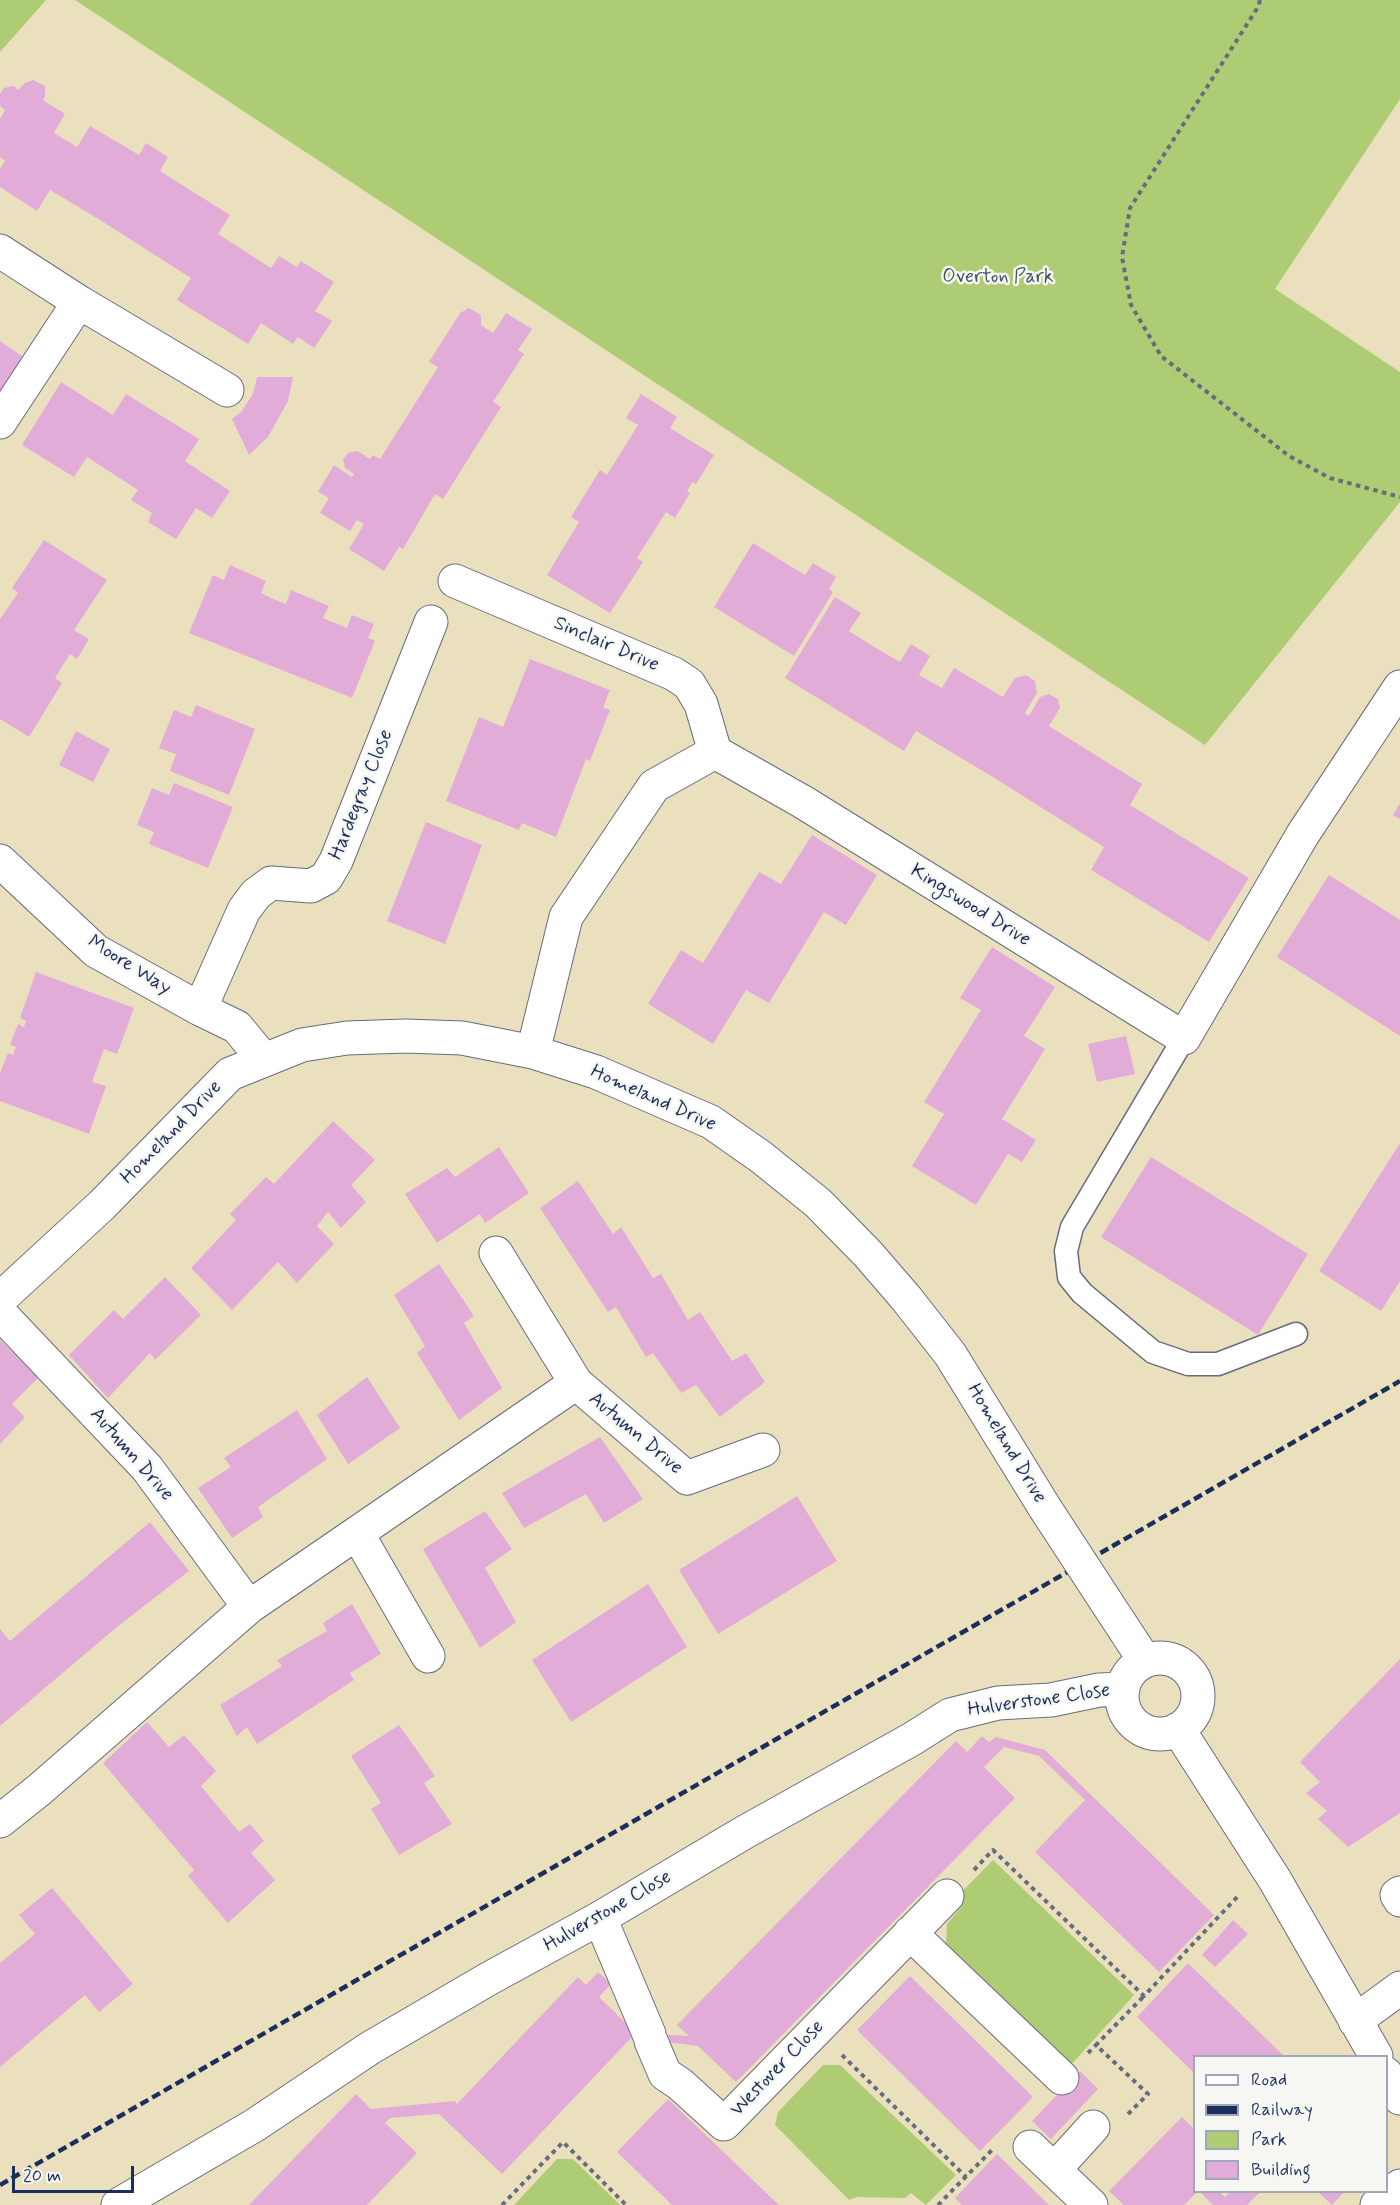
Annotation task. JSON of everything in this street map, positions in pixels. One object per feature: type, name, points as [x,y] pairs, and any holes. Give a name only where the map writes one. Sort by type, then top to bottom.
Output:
[{"type":"street","points":[[0,251],[79,302],[227,390]]},
{"type":"street","points":[[0,423],[79,302]]},
{"type":"street","name":"Sinclair Drive","points":[[455,581],[674,674],[689,684],[701,704],[715,752]]},
{"type":"street","name":"Hardegray Close","points":[[200,1009],[244,910],[256,894],[271,883],[311,886],[326,878],[336,861],[431,622]]},
{"type":"street","points":[[1184,1038],[1303,834],[1400,687]]},
{"type":"street","points":[[533,1052],[566,917],[654,786],[715,752]]},
{"type":"street","name":"Kingswood Drive","points":[[715,752],[803,802],[1184,1038]]},
{"type":"street","name":"Moore Way","points":[[0,862],[96,951],[237,1027],[264,1060]]},
{"type":"street","name":"Homeland Drive","points":[[0,1299],[102,1205],[230,1074],[302,1045],[347,1038],[406,1036],[462,1038],[533,1052],[596,1072],[711,1122],[818,1203],[876,1263],[950,1354],[1045,1508],[1144,1661]]},
{"type":"street","name":"Autumn Drive","points":[[496,1252],[576,1383],[687,1478],[763,1450]]},
{"type":"street","name":"Autumn Drive","points":[[0,1313],[147,1468],[249,1607]]},
{"type":"street","name":"Autumn Drive","points":[[0,1821],[39,1790],[249,1607],[576,1383]]},
{"type":"street","points":[[357,1533],[428,1656]]},
{"type":"street","points":[[1156,1658],[1172,1660],[1184,1666],[1194,1680],[1197,1690],[1196,1706],[1190,1718],[1178,1729],[1157,1734],[1145,1730],[1132,1721],[1125,1710],[1123,1689],[1127,1678],[1137,1665],[1156,1658]]},
{"type":"street","name":"Hulverstone Close","points":[[118,2205],[255,2125],[370,2048],[950,1715],[998,1703],[1050,1700],[1099,1690],[1123,1689]]},
{"type":"street","points":[[1178,1729],[1266,1866],[1375,2055]]},
{"type":"street","points":[[1400,1893],[1397,1895],[1400,1900]]},
{"type":"street","name":"Westover Close","points":[[600,1918],[665,2074],[680,2084],[724,2124],[948,1896]]},
{"type":"street","points":[[910,1933],[1062,2078]]},
{"type":"street","points":[[1355,2021],[1400,1988]]},
{"type":"street","points":[[1388,2077],[1400,2098]]},
{"type":"street","points":[[1054,2170],[1094,2127]]},
{"type":"street","points":[[1030,2147],[1091,2205]]},
{"type":"street","points":[[1377,2205],[1400,2186]]},
{"type":"lane","points":[[1184,1038],[1072,1227],[1066,1251],[1069,1277],[1082,1293],[1154,1352],[1188,1364],[1218,1364],[1296,1334]]},
{"type":"path","points":[[1260,0],[1258,7],[1130,208],[1122,257],[1131,305],[1161,356],[1288,456],[1330,478],[1400,497]]},
{"type":"path","points":[[948,1896],[993,1850],[1144,1996]]},
{"type":"path","points":[[1094,2127],[1104,2116],[1115,2128],[1148,2094],[1096,2045],[1266,1866]]},
{"type":"path","points":[[817,2030],[966,2177]]},
{"type":"path","points":[[502,2205],[563,2142],[626,2205]]},
{"type":"green space","points":[[0,0],[46,0],[0,52]]},
{"type":"green space","name":"Overton Park","points":[[75,0],[1400,0],[1400,99],[1275,289],[1400,372],[1400,502],[1205,745]]},
{"type":"green space","points":[[993,1860],[1134,1995],[1071,2065],[946,1944],[947,1924],[962,1906],[956,1898]]},
{"type":"green space","points":[[823,2065],[840,2065],[956,2175],[926,2205],[911,2193],[905,2198],[857,2197],[849,2200],[775,2125],[778,2112]]},
{"type":"green space","points":[[557,2159],[573,2159],[620,2205],[514,2205]]},
{"type":"building","points":[[33,80],[45,86],[43,100],[65,114],[54,133],[77,147],[90,126],[139,155],[146,143],[168,157],[160,171],[230,215],[218,234],[271,268],[279,256],[297,267],[301,261],[334,282],[315,311],[332,321],[314,348],[298,337],[293,344],[261,323],[248,344],[177,300],[191,278],[100,220],[50,190],[37,211],[0,187],[0,169],[5,161],[0,157],[0,119],[5,110],[0,106],[0,94],[4,88],[14,86],[18,90],[25,83]]},
{"type":"building","points":[[469,308],[481,315],[481,325],[493,333],[506,313],[532,329],[518,350],[524,354],[493,402],[501,407],[443,499],[435,494],[403,549],[399,547],[384,571],[349,549],[364,524],[357,520],[350,531],[320,513],[329,498],[318,492],[334,465],[352,477],[354,474],[345,468],[343,460],[348,453],[358,451],[370,459],[373,455],[380,459],[438,367],[429,362],[460,313]]},
{"type":"building","points":[[0,341],[29,361],[0,406]]},
{"type":"building","points":[[257,377],[293,377],[288,401],[268,437],[249,455],[232,419],[241,412],[253,394]]},
{"type":"building","points":[[61,382],[113,415],[126,394],[199,439],[185,461],[230,491],[212,518],[196,508],[176,539],[148,522],[152,513],[131,500],[138,490],[87,457],[74,477],[22,445]]},
{"type":"building","points":[[641,394],[677,417],[670,428],[714,455],[696,484],[692,482],[687,491],[690,493],[675,518],[666,512],[637,558],[643,562],[610,613],[547,575],[579,522],[571,517],[600,470],[607,475],[638,425],[626,418]]},
{"type":"building","points":[[44,540],[107,580],[74,630],[89,639],[77,659],[70,654],[55,678],[62,683],[29,737],[0,719],[0,619],[18,593],[12,588]]},
{"type":"building","points":[[753,543],[805,575],[813,563],[836,577],[829,589],[833,592],[794,656],[714,607]]},
{"type":"building","points":[[230,565],[266,581],[261,593],[273,599],[286,604],[291,590],[329,606],[323,618],[347,628],[352,615],[374,624],[368,638],[375,641],[352,698],[189,633],[213,575],[224,580]]},
{"type":"building","points":[[835,597],[861,613],[849,631],[900,662],[911,644],[930,656],[919,675],[942,688],[954,668],[1003,697],[1015,678],[1026,675],[1035,681],[1037,693],[1025,713],[1029,716],[1040,697],[1049,694],[1058,699],[1060,708],[1049,726],[1142,784],[1130,805],[1249,878],[1209,942],[1091,870],[1104,847],[988,774],[916,731],[904,751],[785,678]]},
{"type":"building","points":[[530,659],[610,690],[603,707],[610,710],[590,761],[586,759],[556,837],[522,823],[519,830],[446,801],[479,717],[503,727]]},
{"type":"building","points":[[196,705],[255,729],[229,795],[170,771],[176,754],[159,748],[174,710],[191,717]]},
{"type":"building","points":[[76,731],[110,749],[93,782],[59,765]]},
{"type":"building","points":[[174,783],[233,807],[208,868],[149,844],[154,832],[137,825],[152,788],[169,795]]},
{"type":"building","points":[[1400,803],[1400,819],[1393,815]]},
{"type":"building","points":[[426,822],[482,845],[445,944],[387,921]]},
{"type":"building","points":[[812,835],[877,875],[846,925],[824,912],[769,1003],[746,990],[713,1044],[648,1004],[681,950],[703,963],[759,872],[781,884]]},
{"type":"building","points":[[1329,875],[1400,920],[1400,1036],[1277,957]]},
{"type":"building","points":[[992,947],[1055,987],[1024,1036],[1045,1049],[1002,1119],[1036,1140],[1022,1162],[1008,1154],[976,1205],[912,1166],[944,1114],[924,1102],[981,1010],[960,998]]},
{"type":"building","points":[[36,972],[134,1008],[117,1054],[104,1049],[92,1082],[106,1086],[89,1134],[0,1101],[0,1073],[8,1053],[13,1055],[16,1047],[10,1045],[18,1024],[24,1027],[26,1021],[20,1018]]},
{"type":"building","points":[[1126,1036],[1135,1074],[1097,1082],[1088,1044]]},
{"type":"building","points":[[333,1121],[375,1160],[351,1185],[366,1202],[341,1228],[328,1212],[317,1226],[334,1244],[297,1283],[278,1262],[232,1310],[191,1268],[236,1220],[230,1214],[266,1177],[274,1184]]},
{"type":"building","points":[[1400,1143],[1400,1281],[1381,1311],[1319,1271]]},
{"type":"building","points":[[499,1147],[529,1193],[485,1223],[480,1214],[437,1243],[405,1194],[447,1168],[455,1177]]},
{"type":"building","points":[[1151,1157],[1308,1254],[1258,1335],[1101,1237]]},
{"type":"building","points":[[578,1181],[613,1234],[621,1227],[653,1278],[661,1274],[688,1320],[700,1312],[732,1361],[746,1353],[765,1382],[720,1417],[696,1385],[681,1393],[653,1353],[646,1357],[616,1307],[608,1312],[540,1208]]},
{"type":"building","points":[[439,1264],[474,1316],[464,1323],[502,1388],[459,1420],[417,1353],[425,1346],[394,1295]]},
{"type":"building","points":[[165,1277],[201,1315],[155,1360],[150,1353],[108,1398],[69,1355],[114,1310],[123,1319]]},
{"type":"building","points":[[0,1340],[38,1378],[12,1404],[25,1417],[0,1444]]},
{"type":"building","points":[[367,1377],[400,1428],[348,1464],[317,1415]]},
{"type":"building","points":[[297,1410],[327,1459],[258,1507],[263,1517],[232,1538],[198,1488],[231,1467],[224,1458]]},
{"type":"building","points":[[600,1437],[643,1499],[604,1523],[586,1494],[524,1528],[502,1493]]},
{"type":"building","points":[[797,1496],[837,1561],[718,1634],[679,1570]]},
{"type":"building","points":[[485,1511],[512,1549],[485,1568],[516,1622],[480,1648],[423,1549]]},
{"type":"building","points":[[150,1522],[189,1571],[117,1627],[0,1726],[0,1629],[10,1641]]},
{"type":"building","points":[[648,1584],[687,1647],[571,1722],[532,1660]]},
{"type":"building","points":[[352,1604],[381,1654],[350,1673],[354,1680],[257,1744],[247,1727],[237,1736],[220,1705],[282,1666],[277,1660],[327,1631],[323,1623]]},
{"type":"building","points":[[1400,1659],[1400,1813],[1348,1847],[1318,1819],[1327,1811],[1306,1793],[1320,1782],[1300,1762]]},
{"type":"building","points":[[147,1722],[169,1747],[184,1735],[216,1771],[201,1786],[239,1832],[250,1824],[264,1841],[251,1853],[275,1880],[228,1923],[188,1876],[194,1870],[103,1763]]},
{"type":"building","points":[[399,1725],[435,1776],[424,1783],[452,1824],[399,1855],[371,1809],[381,1803],[351,1756]]},
{"type":"building","points":[[982,1736],[989,1742],[996,1737],[1045,1750],[1214,1915],[1159,1972],[1035,1852],[1085,1800],[1039,1756],[1004,1747],[984,1767],[1015,1798],[736,2082],[698,2046],[632,2037],[502,2174],[439,2114],[390,2118],[385,2123],[417,2153],[367,2205],[249,2205],[356,2094],[371,2109],[455,2101],[457,2104],[578,1977],[586,1985],[598,1972],[611,1984],[599,1997],[636,2033],[689,2036],[677,2025],[956,1741],[967,1752]]},
{"type":"building","points":[[52,1888],[133,1984],[99,2012],[85,1995],[0,2067],[0,1963],[35,1934],[19,1915]]},
{"type":"building","points":[[1233,1920],[1248,1934],[1215,1967],[1202,1955]]},
{"type":"building","points":[[1188,1963],[1283,2055],[1193,2055],[1193,2072],[1137,2017]]},
{"type":"building","points":[[910,1976],[1033,2097],[980,2151],[857,2030]]},
{"type":"building","points":[[1080,2071],[1098,2089],[1051,2139],[1032,2121]]},
{"type":"building","points":[[668,2099],[779,2205],[672,2205],[617,2152]]},
{"type":"building","points":[[1182,2117],[1193,2128],[1193,2193],[1196,2193],[1184,2205],[1124,2205],[1109,2191]]},
{"type":"building","points":[[997,2154],[1049,2205],[962,2205],[955,2198]]},
{"type":"building","points":[[1201,2193],[1220,2193],[1225,2197],[1229,2193],[1259,2193],[1247,2205],[1213,2205]]},
{"type":"building","points":[[1319,2193],[1343,2193],[1332,2205]]},
{"type":"railway","points":[[0,2185],[1400,1381]]}]
